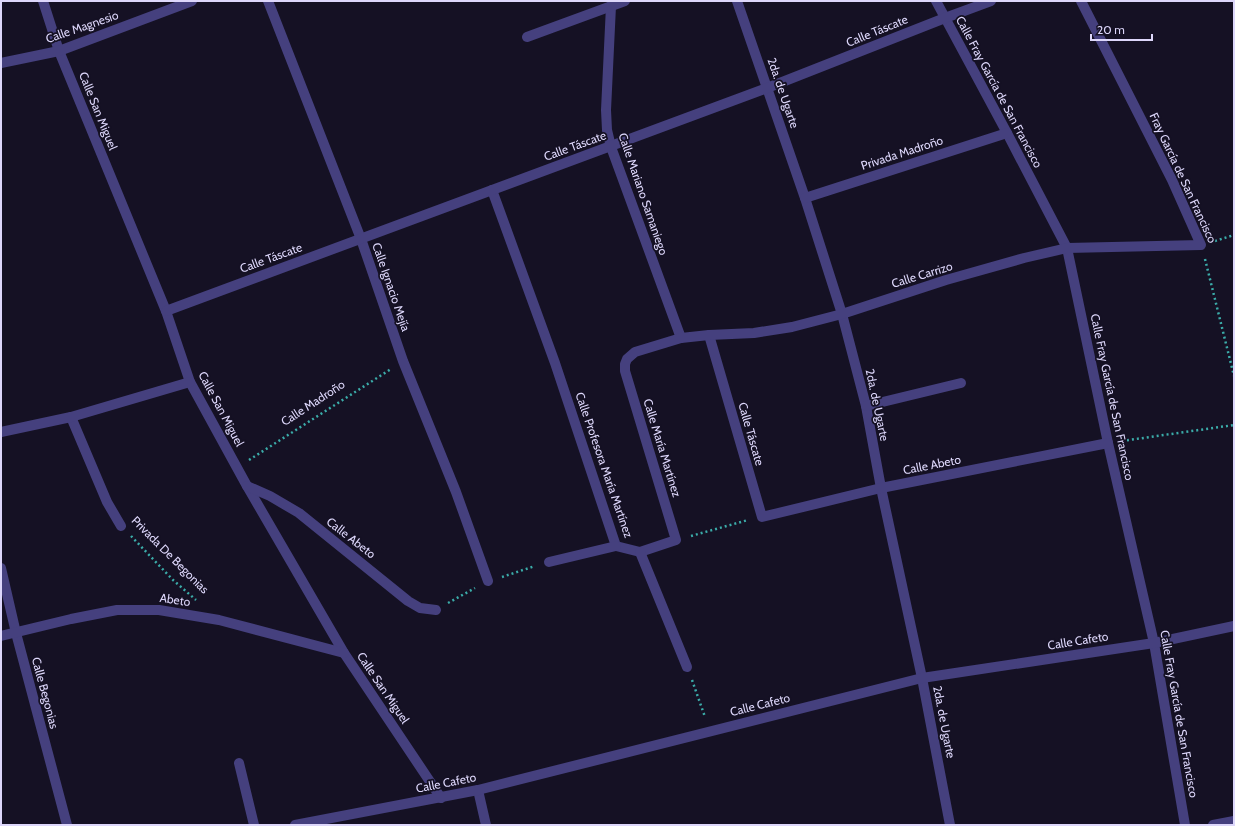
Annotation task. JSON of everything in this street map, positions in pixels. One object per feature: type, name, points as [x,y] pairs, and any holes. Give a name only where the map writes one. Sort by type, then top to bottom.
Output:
[{"type":"street","name":"Calle San Miguel","points":[[43,1],[59,51],[166,311],[190,382],[247,486],[344,653],[441,798]]},
{"type":"street","name":"Calle Magnesio","points":[[1,62],[59,51],[192,1]]},
{"type":"street","name":"Calle Ignacio Mejía","points":[[268,1],[361,239],[403,361],[456,492],[488,581]]},
{"type":"street","points":[[527,37],[626,1]]},
{"type":"street","name":"2da. de Ugarte","points":[[737,1],[806,198],[842,314],[866,406],[881,488],[922,678],[950,825]]},
{"type":"street","name":"Calle Fray García de San Francisco","points":[[936,1],[1067,248],[1108,443],[1154,643],[1185,825]]},
{"type":"street","name":"Calle Táscate","points":[[166,311],[767,88],[991,1]]},
{"type":"street","name":"Fray García de San Francisco","points":[[1081,1],[1172,180],[1201,245]]},
{"type":"street","name":"Calle Mariano Samaniego","points":[[611,6],[606,110],[607,130],[611,146],[681,338]]},
{"type":"street","name":"Privada Madroño","points":[[806,198],[1007,133]]},
{"type":"street","name":"Calle Profesora María Martínez","points":[[492,190],[555,364],[616,546],[640,552],[687,667]]},
{"type":"street","name":"Calle Carrizo","points":[[625,364],[630,355],[635,352],[681,338],[754,333],[792,327],[842,314],[954,278],[1024,258],[1067,248],[1201,245]]},
{"type":"street","name":"Calle Táscate","points":[[709,335],[762,517]]},
{"type":"street","name":"Calle María Martínez","points":[[625,364],[625,371],[676,540]]},
{"type":"street","points":[[1,432],[71,416],[190,382]]},
{"type":"street","points":[[866,406],[961,383]]},
{"type":"street","name":"Privada De Begonias","points":[[71,416],[107,502],[121,526]]},
{"type":"street","name":"Calle Abeto","points":[[762,517],[881,488],[1108,443]]},
{"type":"street","name":"Calle Abeto","points":[[247,486],[270,496],[299,513],[408,601],[420,608],[436,610]]},
{"type":"street","points":[[640,552],[676,540]]},
{"type":"street","points":[[549,562],[616,546]]},
{"type":"street","name":"Calle Begonias","points":[[1,568],[16,633],[67,825]]},
{"type":"street","name":"Abeto","points":[[1,636],[71,619],[117,610],[160,610],[218,620],[344,653]]},
{"type":"street","name":"Calle Cafeto","points":[[295,825],[478,790],[922,678],[1154,643],[1234,626]]},
{"type":"street","points":[[239,763],[254,825]]},
{"type":"street","points":[[478,790],[486,825]]},
{"type":"street","points":[[1213,825],[1234,821]]},
{"type":"path","points":[[1201,245],[1234,235]]},
{"type":"path","name":"Fray García de San Francisco","points":[[1201,245],[1234,376]]},
{"type":"path","name":"Calle Madroño","points":[[237,468],[403,361]]},
{"type":"path","points":[[1108,443],[1234,425]]},
{"type":"path","points":[[676,540],[762,517]]},
{"type":"path","name":"Privada De Begonias","points":[[121,526],[173,580],[218,620]]},
{"type":"path","points":[[687,667],[711,731]]}]
